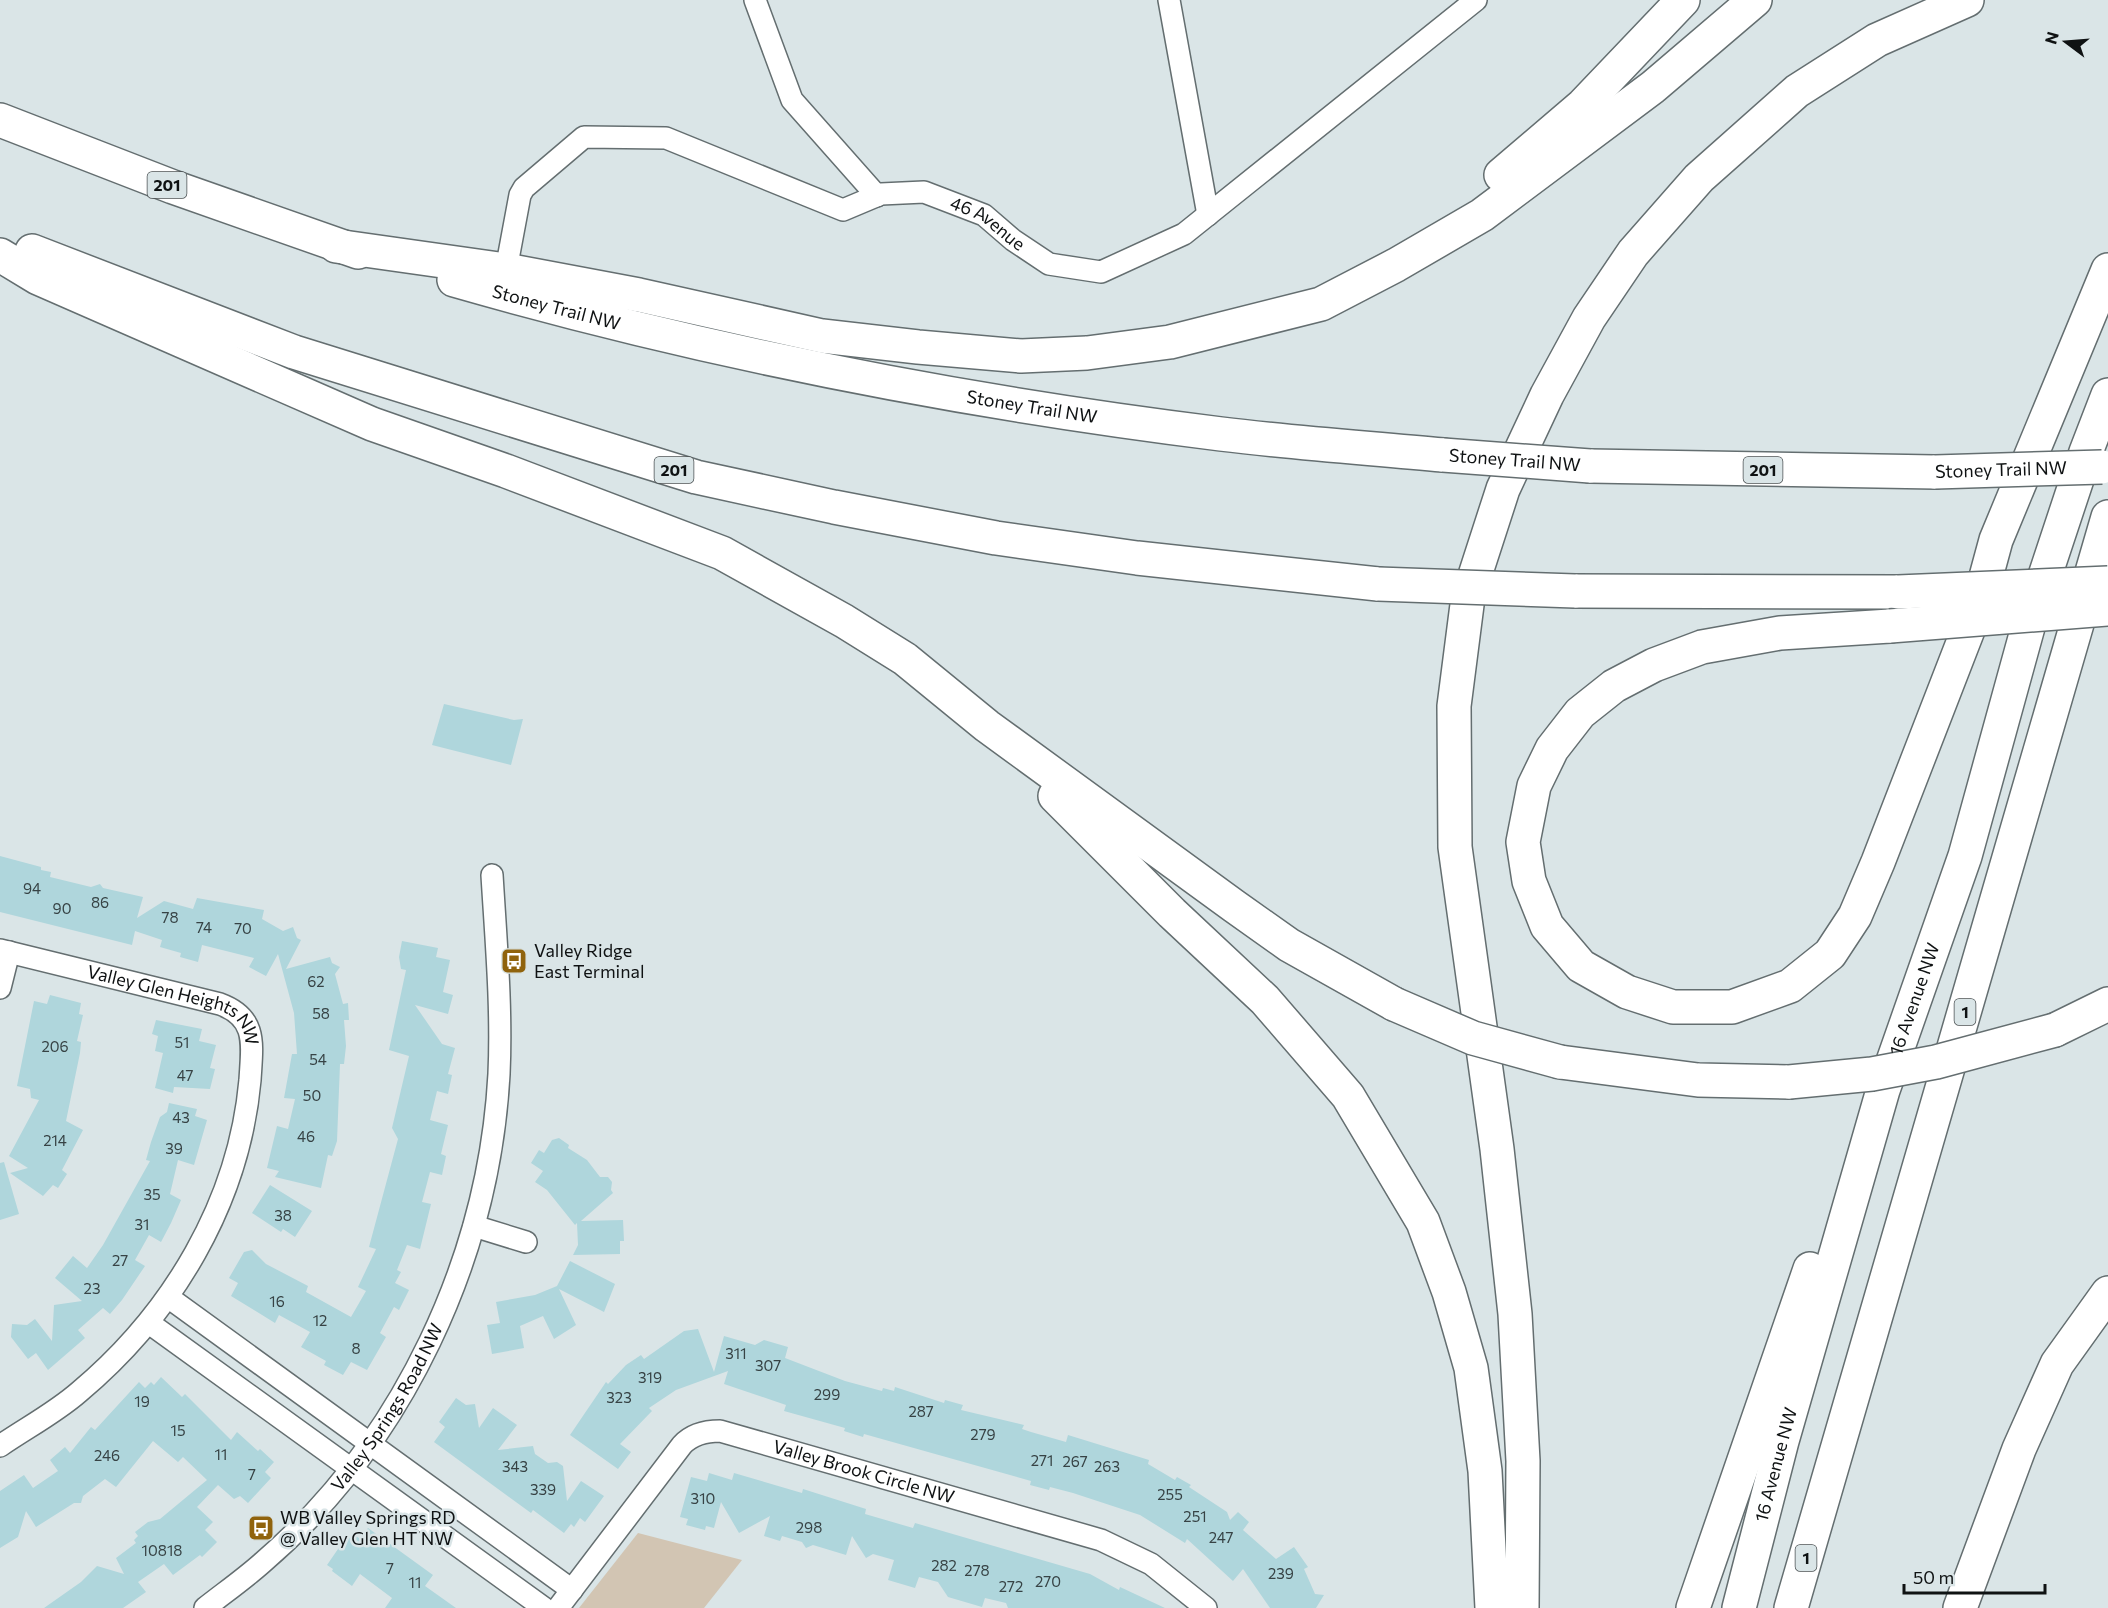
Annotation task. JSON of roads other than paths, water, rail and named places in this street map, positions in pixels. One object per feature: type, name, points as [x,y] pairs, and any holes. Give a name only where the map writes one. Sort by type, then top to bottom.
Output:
[{"type":"highway","points":[[1396,265],[1583,105],[1683,0]]},
{"type":"highway","points":[[336,246],[506,270],[639,295],[822,336],[1021,356],[1087,352],[1170,342],[1321,304],[1396,265],[1482,215],[1653,87],[1755,0]]},
{"type":"highway","points":[[1522,1608],[1523,1461],[1515,1314],[1497,1149],[1455,847],[1454,706],[1468,597],[1503,489],[1547,395],[1589,318],[1634,254],[1699,178],[1797,91],[1877,40],[1967,0]]},
{"type":"highway","name":"Stoney Trail NW","points":[[0,120],[151,179],[336,246],[644,331],[862,377],[1048,410],[1222,434],[1590,466],[1935,472],[2105,467]]},
{"type":"highway","name":"201","points":[[0,237],[55,262],[294,352],[696,477],[834,507],[996,538],[1137,558],[1378,584],[1575,591],[1898,592],[2108,584]]},
{"type":"highway","points":[[0,255],[38,278],[372,424],[517,474],[722,553],[844,621],[905,659],[987,726],[1289,945],[1394,1005],[1473,1038],[1560,1062],[1698,1080],[1789,1082],[1872,1074],[1925,1064],[2055,1030],[2108,1004]]},
{"type":"highway","points":[[2108,270],[1996,540],[1980,599],[1878,862],[1855,916],[1830,954],[1790,986],[1732,1007],[1673,1007],[1628,992],[1581,966],[1547,926],[1529,881],[1523,842],[1534,786],[1552,749],[1580,713],[1614,686],[1654,665],[1702,647],[1780,633],[1890,626],[2108,609]]},
{"type":"highway","name":"16 Avenue NW","points":[[1739,1608],[1782,1442],[1883,1090],[1965,856],[2028,627],[2086,452],[2108,395]]},
{"type":"highway","name":"1","points":[[1791,1608],[2108,517]]},
{"type":"highway","points":[[987,726],[1172,913],[1265,1000],[1348,1096],[1424,1221],[1449,1292],[1470,1368],[1485,1471],[1492,1608]]},
{"type":"highway","points":[[1694,1608],[1816,1250],[1854,1189]]},
{"type":"highway","points":[[1960,1608],[2019,1449],[2057,1364],[2108,1293]]},
{"type":"highway","points":[[2019,1449],[2108,1329]]},
{"type":"street","points":[[755,0],[792,100],[877,196]]},
{"type":"street","points":[[1169,0],[1208,216]]},
{"type":"street","name":"46 Avenue","points":[[506,270],[520,195],[524,188],[584,137],[666,138],[843,210],[877,196],[924,192],[984,215],[1013,240],[1049,264],[1101,272],[1184,234],[1476,0]]},
{"type":"street","name":"Valley Springs Road NW","points":[[205,1608],[261,1564],[298,1528],[351,1469],[421,1361],[439,1323],[474,1226],[491,1151],[499,1076],[498,973],[492,874]]},
{"type":"street","points":[[0,988],[4,951]]},
{"type":"street","name":"Valley Glen Heights NW","points":[[0,1446],[78,1394],[132,1344],[168,1297],[214,1217],[235,1158],[249,1091],[252,1038],[250,1029],[240,1015],[220,1004],[4,951]]},
{"type":"street","points":[[474,1226],[526,1242]]},
{"type":"street","points":[[168,1297],[572,1590]]},
{"type":"street","points":[[149,1323],[544,1608]]},
{"type":"street","name":"Valley Brook Circle NW","points":[[558,1608],[682,1445],[688,1439],[702,1433],[720,1431],[1101,1540],[1151,1564],[1206,1608]]},
{"type":"place","name":"Valley Ridge East Terminal","points":[[514,961]]},
{"type":"place","name":"WB Valley Springs RD @ Valley Glen HT NW","points":[[261,1528]]}]
